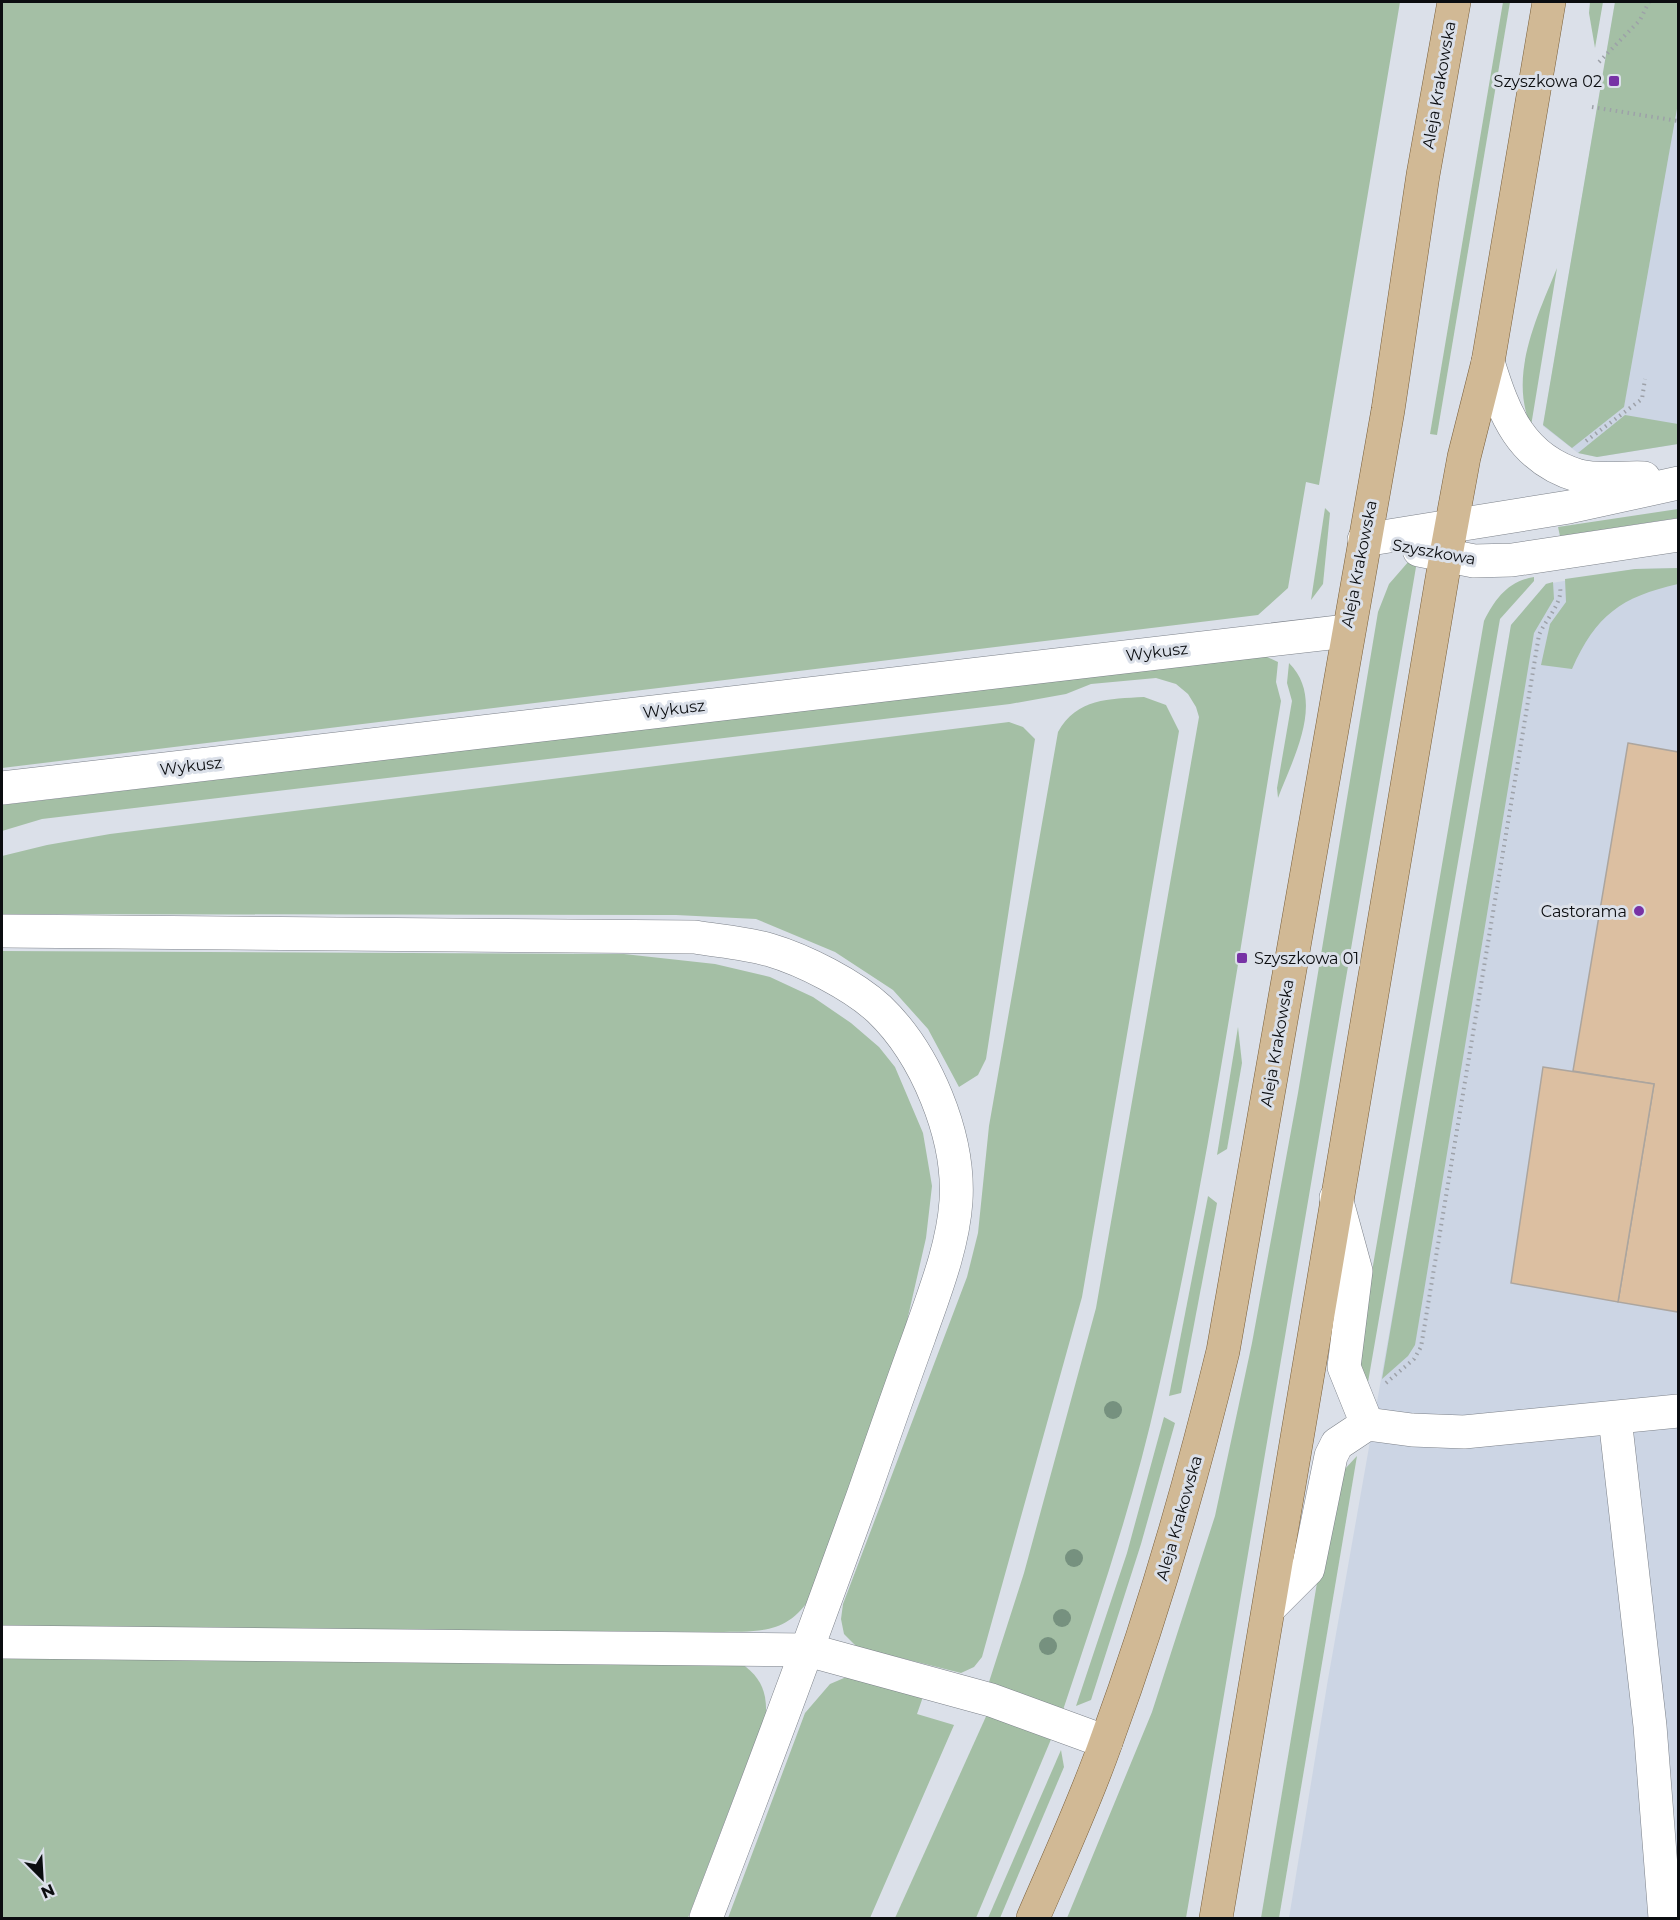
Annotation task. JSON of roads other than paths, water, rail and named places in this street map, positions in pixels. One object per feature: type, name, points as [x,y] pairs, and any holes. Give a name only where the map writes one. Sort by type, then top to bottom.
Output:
[{"type":"main road","name":"Aleja Krakowska","points":[[1033,1918],[1106,1742],[1154,1605],[1195,1468],[1223,1351],[1364,540],[1454,2]]},
{"type":"main road","points":[[1216,1918],[1271,1606],[1336,1198],[1449,540],[1464,457],[1488,362],[1550,2]]},
{"type":"street","points":[[1488,362],[1511,425],[1532,450],[1552,465],[1580,477],[1678,478]]},
{"type":"street","name":"Szyszkowa","points":[[1364,540],[1449,540],[1561,508],[1678,483]]},
{"type":"street","name":"Szyszkowa","points":[[1449,540],[1473,561],[1512,560],[1678,535]]},
{"type":"street","name":"Wykusz","points":[[2,788],[1347,631]]},
{"type":"street","points":[[2,931],[695,937],[770,950],[844,985],[878,1008],[903,1038],[924,1071],[945,1117],[954,1156],[956,1202],[941,1273],[808,1650],[706,1918]]},
{"type":"street","points":[[1336,1198],[1356,1271],[1344,1367],[1367,1424]]},
{"type":"street","points":[[1271,1606],[1308,1569],[1331,1456],[1337,1444],[1367,1424],[1413,1430],[1464,1432],[1678,1411]]},
{"type":"street","points":[[1615,1418],[1650,1726],[1665,1918]]},
{"type":"street","points":[[2,1642],[808,1650],[991,1700],[1106,1742]]},
{"type":"place","name":"Szyszkowa 02","points":[[1614,81]]},
{"type":"place","name":"Castorama","points":[[1639,911]]},
{"type":"place","name":"Szyszkowa 01","points":[[1242,958]]}]
